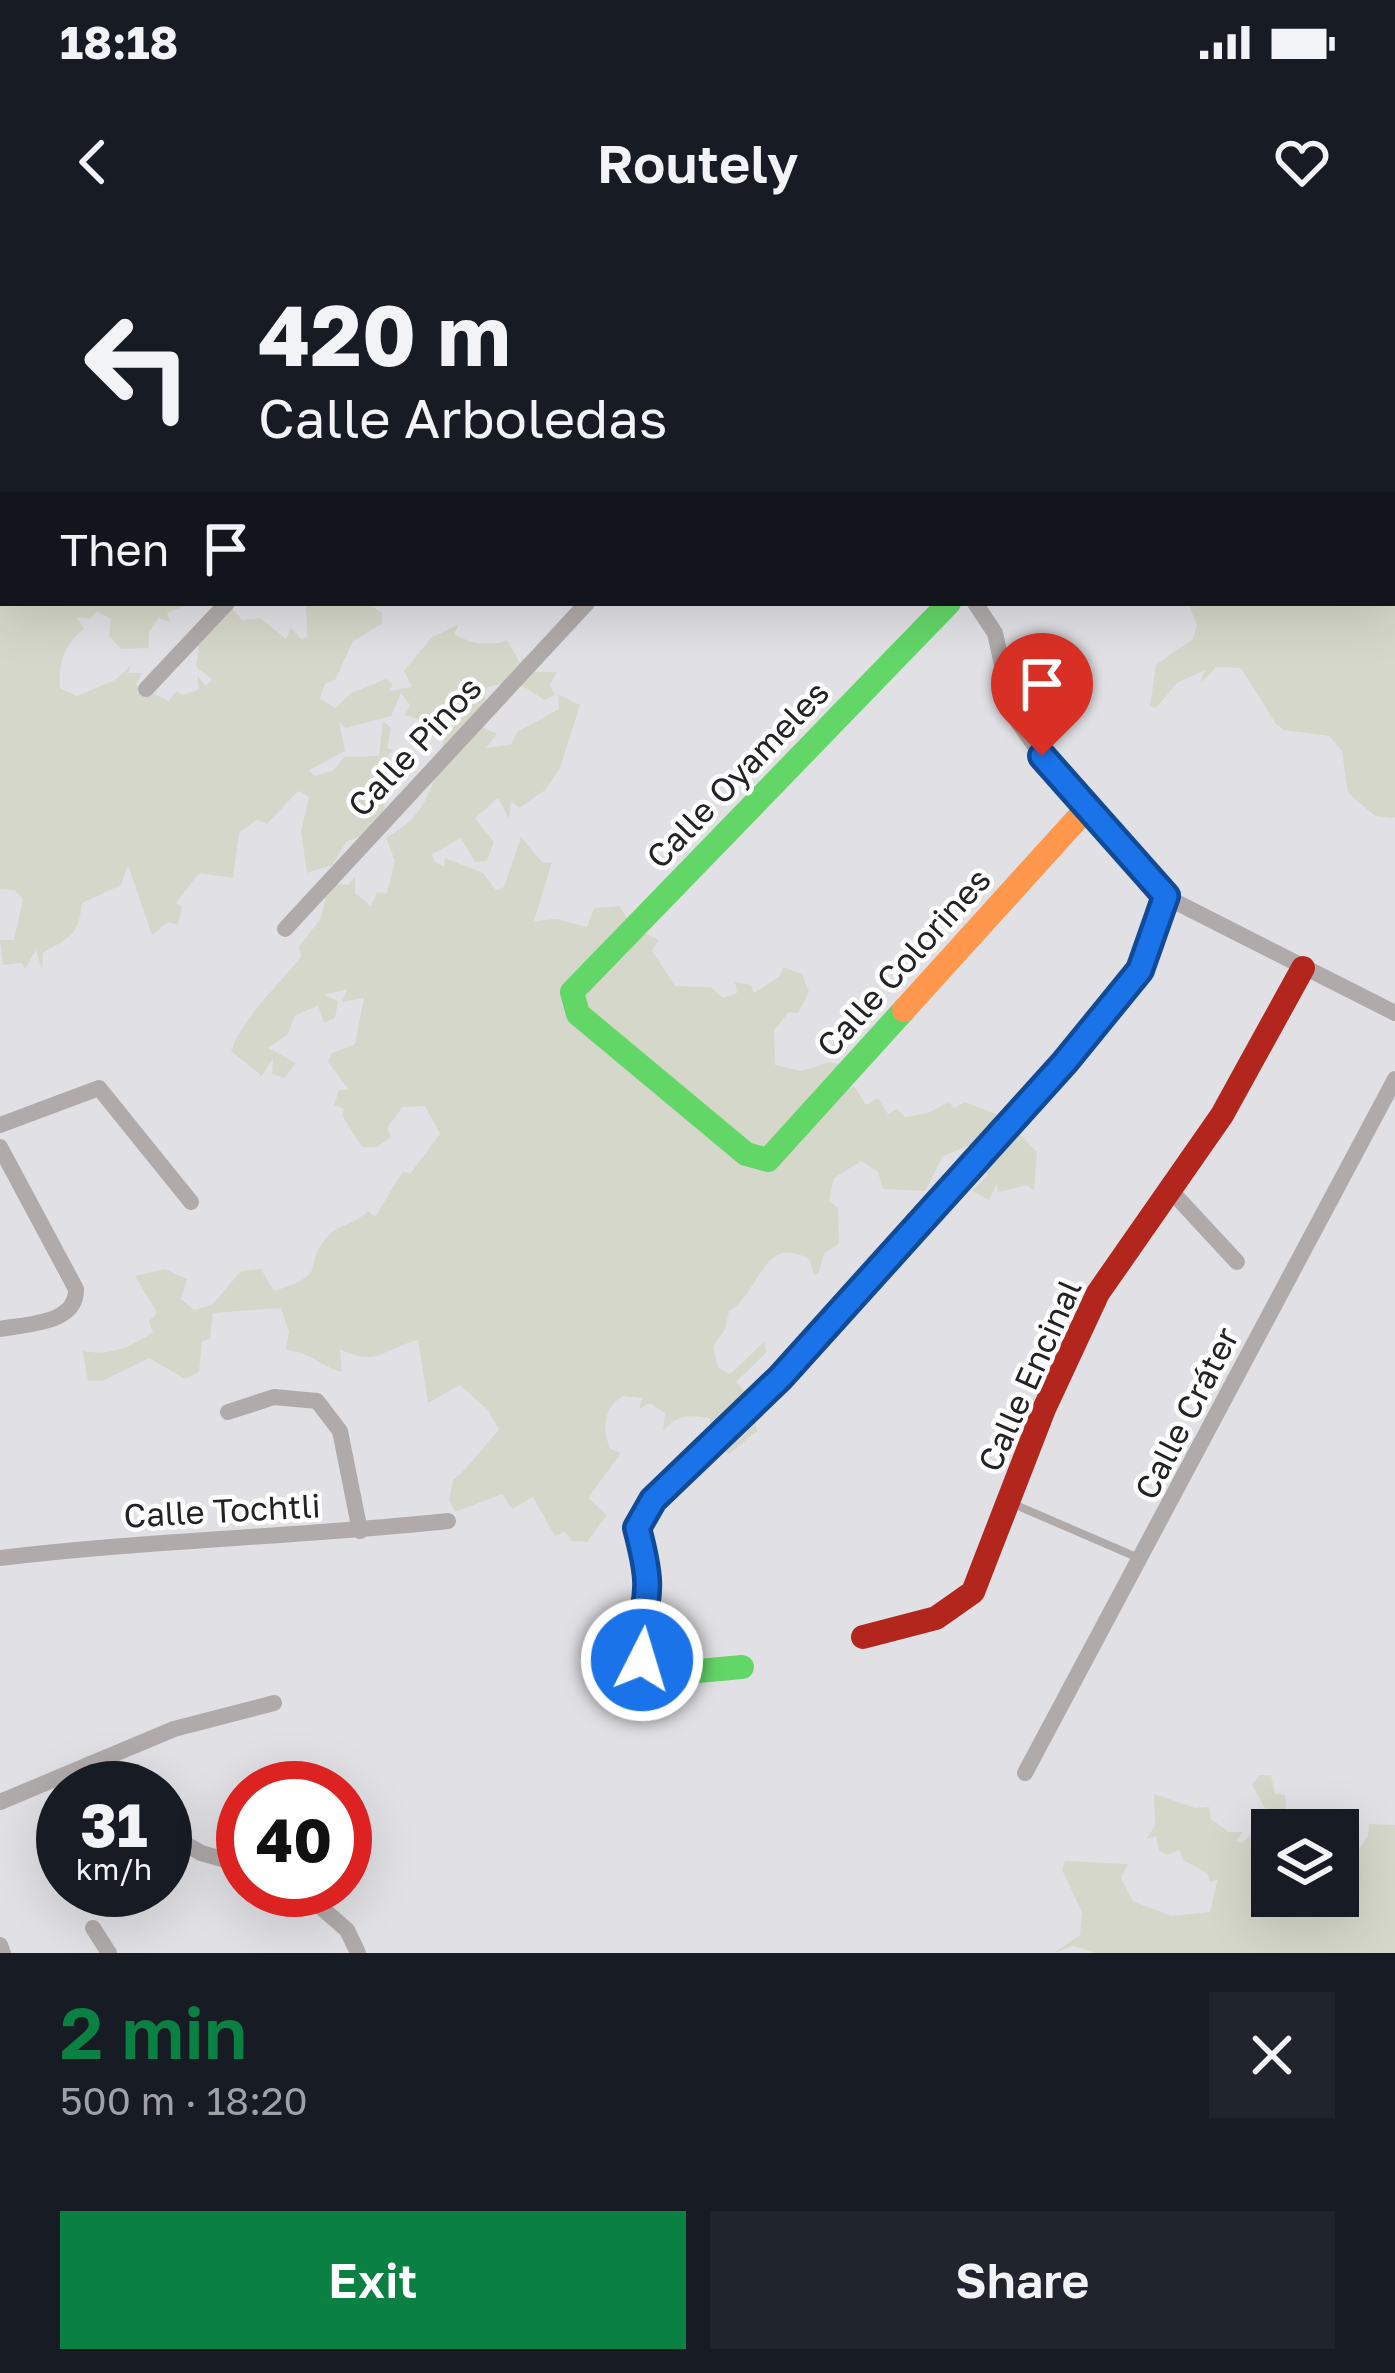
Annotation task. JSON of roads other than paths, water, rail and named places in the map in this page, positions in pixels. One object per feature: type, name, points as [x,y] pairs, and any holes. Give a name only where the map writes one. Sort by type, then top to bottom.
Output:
[{"type":"street","points":[[146,689],[224,606]]},
{"type":"street","name":"Calle Pinos","points":[[285,929],[577,606]]},
{"type":"street","name":"Calle Oyameles","points":[[768,1160],[746,1154],[578,1014],[572,992],[946,606]]},
{"type":"street","points":[[977,606],[994,633],[1013,715],[1166,896],[1387,1009]]},
{"type":"street","name":"Calle Colorines","points":[[768,1160],[1087,808]]},
{"type":"street","points":[[742,1667],[673,1677],[655,1675],[642,1660],[634,1633],[645,1616],[650,1588],[637,1528],[653,1500],[780,1378],[1065,1062],[1140,970],[1166,896]]},
{"type":"street","name":"Calle Encinal","points":[[863,1637],[926,1625],[956,1610],[974,1592],[1098,1293],[1173,1193],[1261,1053],[1303,968]]},
{"type":"street","name":"Calle Cráter","points":[[1025,1773],[1395,1079]]},
{"type":"street","points":[[0,1125],[99,1088],[191,1202]]},
{"type":"street","points":[[0,1147],[76,1288],[70,1311],[0,1329]]},
{"type":"street","points":[[1173,1193],[1237,1262]]},
{"type":"street","points":[[228,1412],[274,1397],[317,1401],[340,1431],[360,1531]]},
{"type":"street","name":"Calle Tochtli","points":[[0,1558],[448,1521]]},
{"type":"street","points":[[97,1761],[174,1729],[274,1703]]},
{"type":"street","points":[[0,1802],[36,1787]]},
{"type":"street","points":[[332,1917],[347,1930],[358,1953]]},
{"type":"street","points":[[93,1928],[109,1953]]},
{"type":"lane","points":[[1008,1502],[1142,1559]]}]
